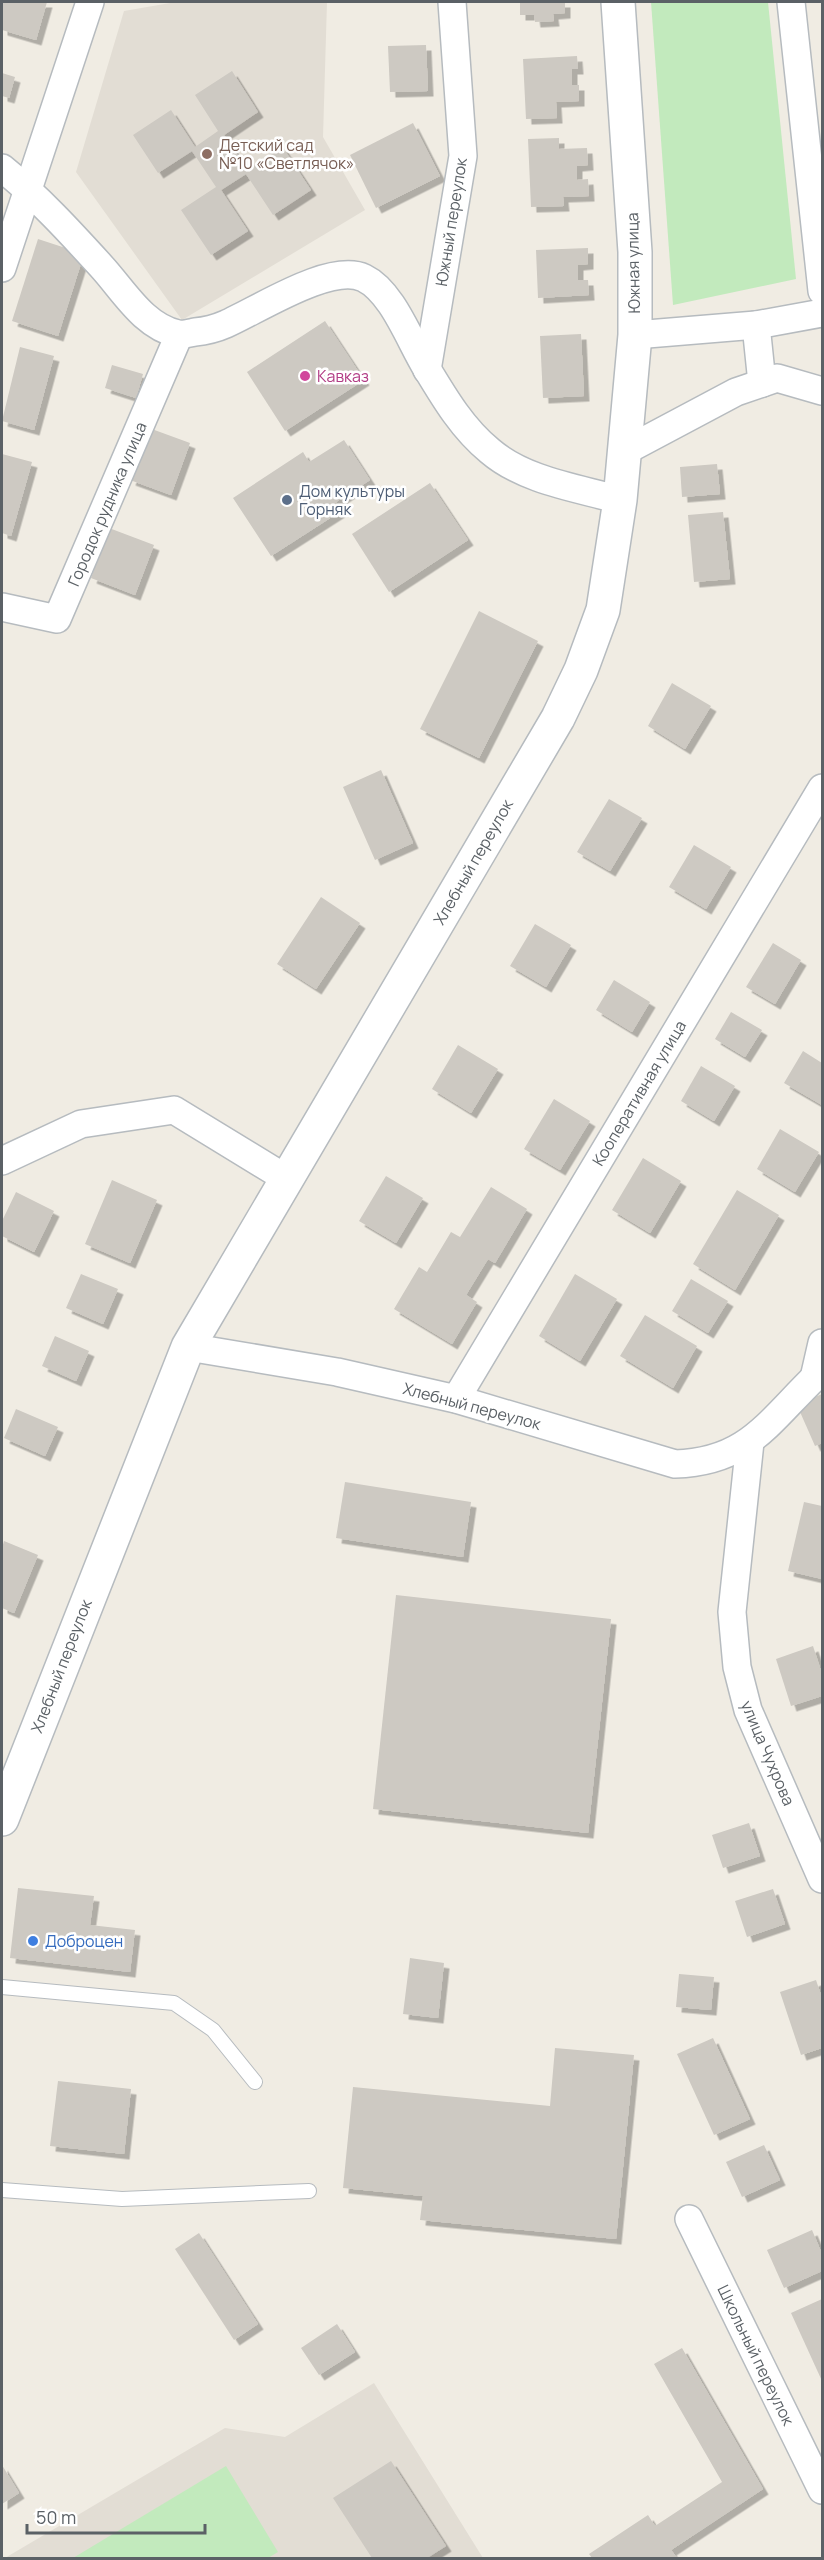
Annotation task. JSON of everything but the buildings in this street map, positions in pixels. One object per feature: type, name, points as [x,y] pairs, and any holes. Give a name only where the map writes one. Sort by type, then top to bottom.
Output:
[{"type":"street","points":[[2,268],[90,2]]},
{"type":"street","name":"Южный переулок","points":[[427,370],[463,156],[452,2]]},
{"type":"street","name":"Южная улица","points":[[618,2],[635,252],[634,335],[756,325],[822,313]]},
{"type":"street","points":[[791,2],[822,291]]},
{"type":"street","points":[[2,168],[27,188],[102,268],[139,312],[159,327],[179,335],[224,326],[319,279],[342,273],[361,276],[374,284],[386,296],[427,370],[462,424],[491,453],[524,472],[620,500]]},
{"type":"street","points":[[756,325],[762,383]]},
{"type":"street","name":"Городок рудника улица","points":[[2,607],[57,619],[179,335]]},
{"type":"street","name":"Хлебный переулок","points":[[2,1819],[188,1347],[558,718],[581,670],[603,610],[620,500],[634,335]]},
{"type":"street","points":[[625,451],[736,392],[777,378],[822,391]]},
{"type":"street","name":"Кооперативная улица","points":[[456,1399],[822,788]]},
{"type":"street","points":[[2,1161],[81,1124],[174,1110],[287,1179]]},
{"type":"street","points":[[818,1376],[822,1343]]},
{"type":"street","name":"Хлебный переулок","points":[[188,1347],[337,1372],[456,1399],[675,1464],[699,1463],[722,1457],[750,1442],[818,1376]]},
{"type":"street","name":"улица Чухрова","points":[[750,1442],[732,1612],[737,1667],[748,1710],[822,1879]]},
{"type":"street","name":"Школьный переулок","points":[[689,2219],[822,2490]]},
{"type":"lane","points":[[2,1987],[174,2003],[213,2030],[255,2082]]},
{"type":"lane","points":[[2,2190],[122,2199],[309,2191]]},
{"type":"shaded area","name":"Детский сад №10 «Светлячок»","points":[[176,2],[327,2],[323,137],[365,210],[182,320],[76,172],[124,11]]},
{"type":"shaded area","points":[[374,2383],[483,2558],[5,2558],[225,2428],[285,2437]]},
{"type":"green space","points":[[651,2],[768,2],[796,279],[673,305]]},
{"type":"green space","points":[[226,2466],[278,2552],[268,2558],[73,2558]]},
{"type":"place","name":"Детский сад №10 «Светлячок»","points":[[207,154]]},
{"type":"place","name":"Кавказ","points":[[305,376]]},
{"type":"place","name":"Дом культуры Горняк","points":[[287,500]]},
{"type":"place","name":"Доброцен","points":[[33,1941]]}]
